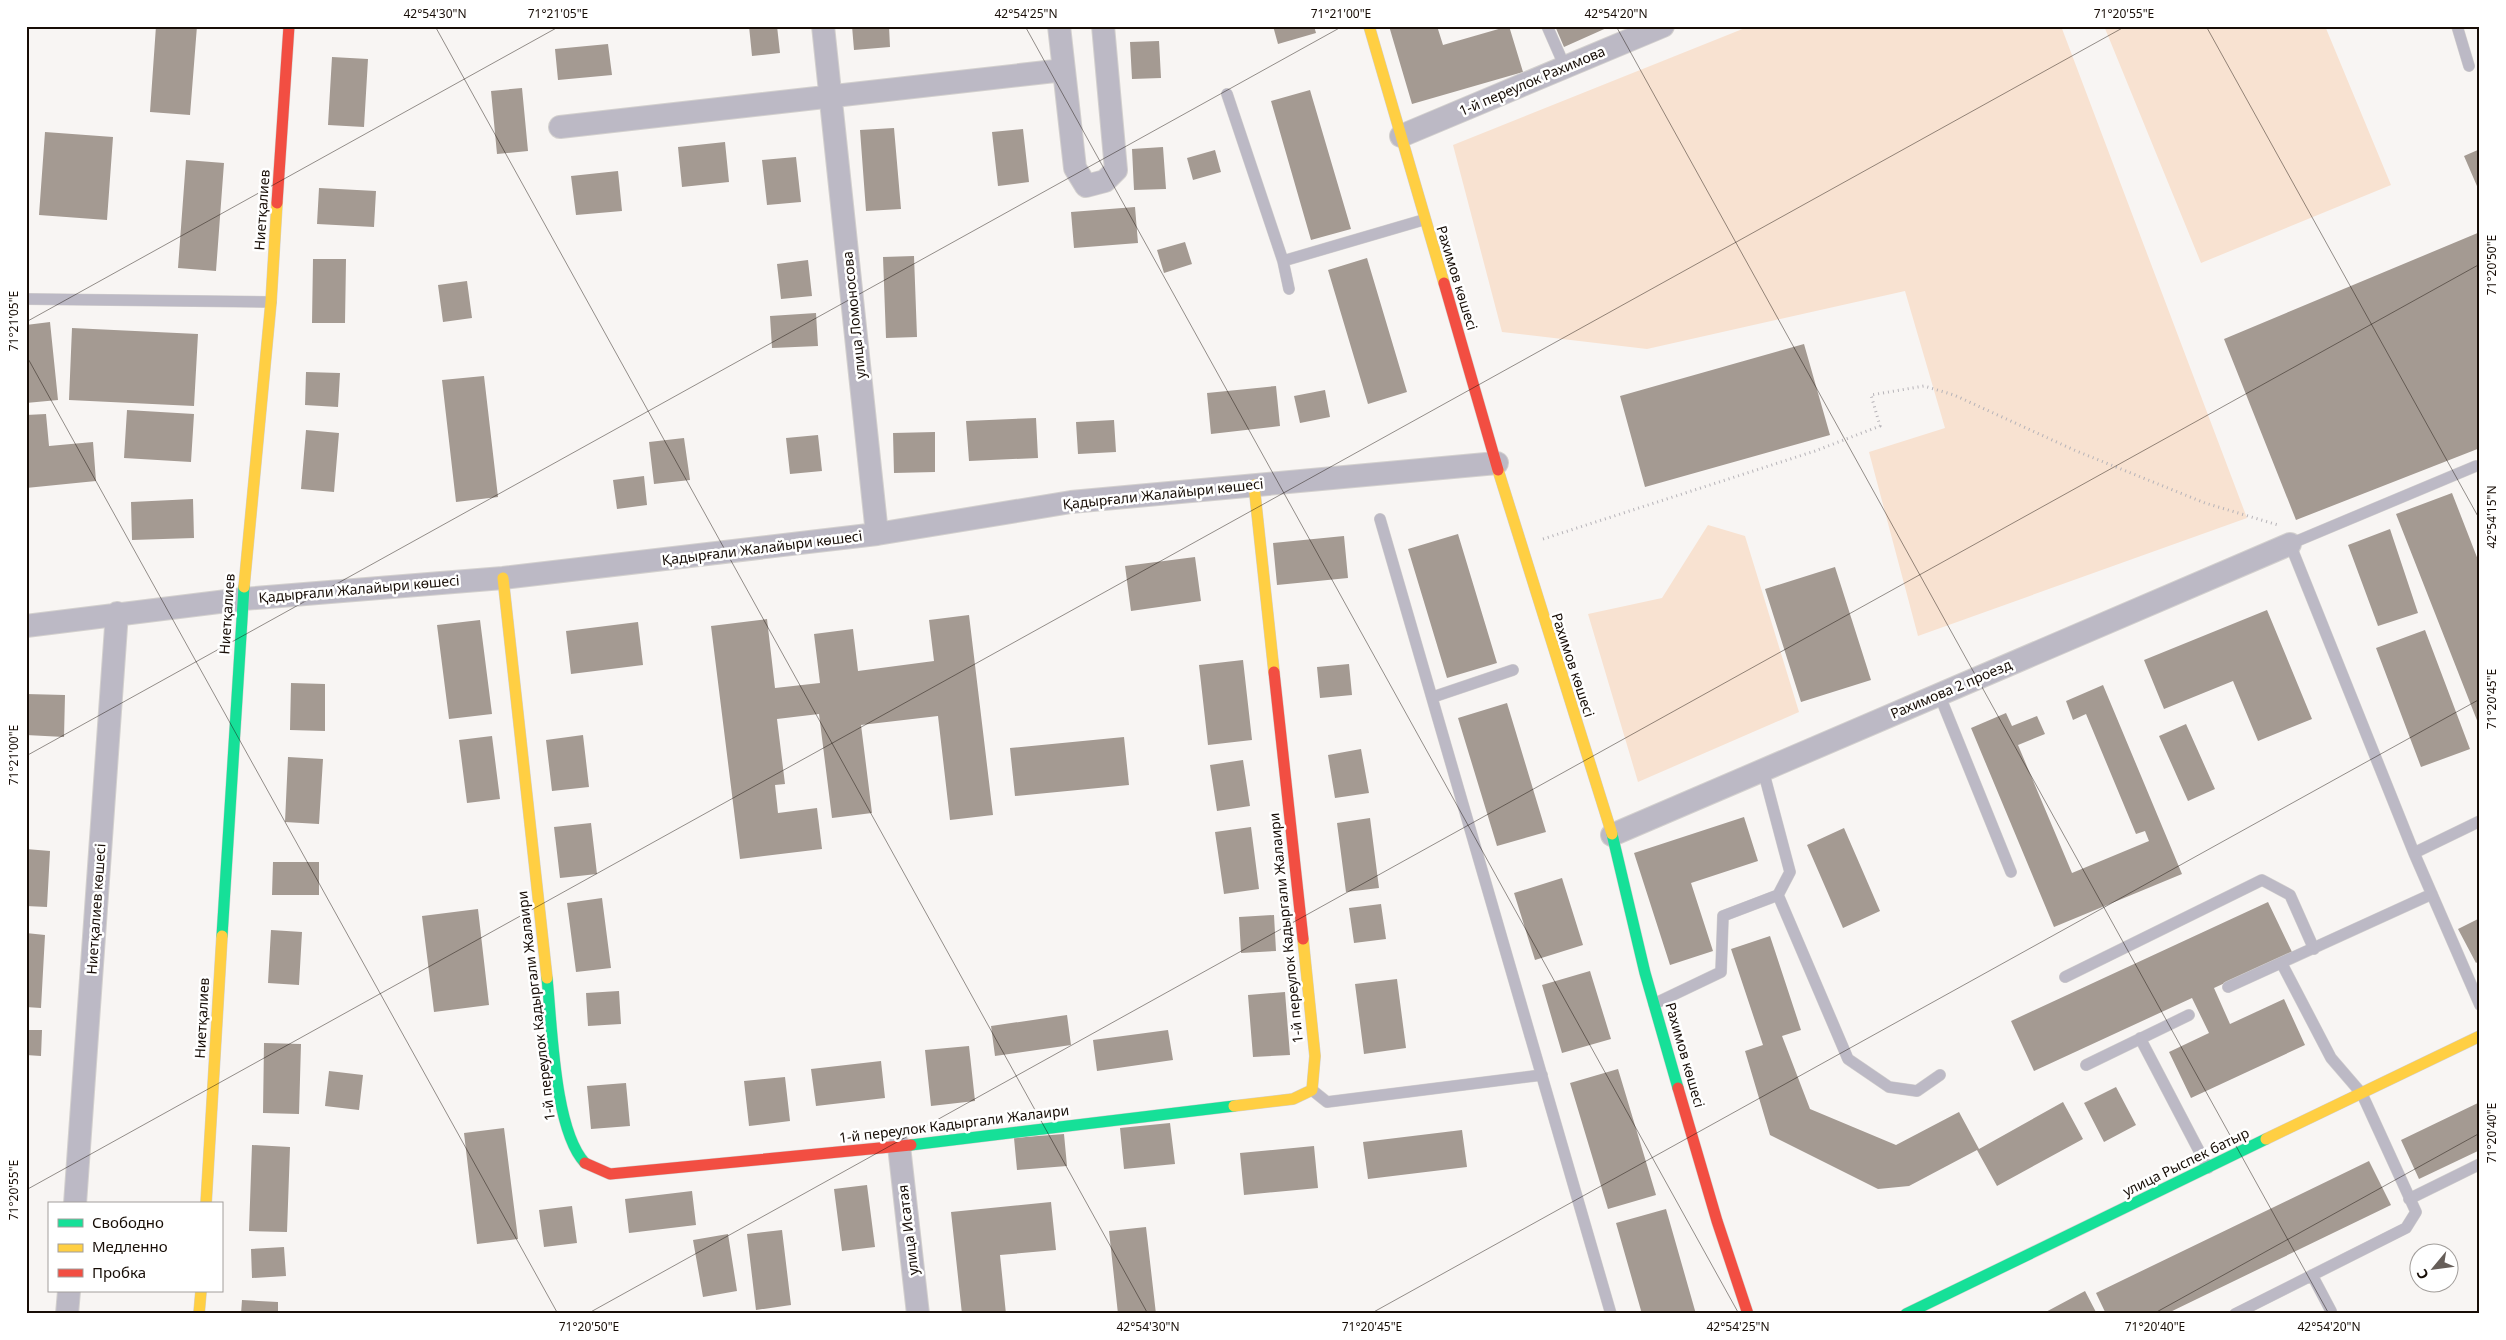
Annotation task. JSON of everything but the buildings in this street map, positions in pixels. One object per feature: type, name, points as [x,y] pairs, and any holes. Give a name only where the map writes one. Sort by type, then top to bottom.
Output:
[{"type":"street","name":"Ниетқалиев","points":[[206,1202],[243,599],[271,302],[289,26]]},
{"type":"street","name":"улица Ломоносова","points":[[823,26],[877,534]]},
{"type":"street","points":[[1059,26],[1075,168],[1086,186],[1105,182],[1116,170],[1103,26]]},
{"type":"street","name":"Рахимов көшесі","points":[[1369,26],[1520,547],[1612,835],[1654,1004],[1717,1221],[1748,1314]]},
{"type":"street","name":"1-й переулок Рахимова","points":[[1401,136],[1663,26]]},
{"type":"street","points":[[560,126],[1064,70]]},
{"type":"street","name":"Қадырғали Жалайыри көшесі","points":[[26,626],[117,613],[243,599],[503,578],[877,534],[1071,502],[1497,463]]},
{"type":"street","name":"1-й переулок Кадыргали Жалаири","points":[[503,578],[562,1115],[575,1150],[584,1163],[610,1174],[899,1146],[1293,1098],[1312,1090],[1315,1056],[1254,485]]},
{"type":"street","name":"Рахимова 2 проезд","points":[[1612,835],[1940,694],[2286,535]]},
{"type":"street","name":"Ниетқалиев көшесі","points":[[75,1202],[117,613]]},
{"type":"street","name":"улица Рыспек батыр","points":[[1906,1314],[2480,1036]]},
{"type":"street","name":"улица Исатая","points":[[899,1146],[918,1314]]},
{"type":"street","points":[[67,1314],[68,1292]]},
{"type":"street","points":[[199,1314],[201,1292]]},
{"type":"lane","points":[[1547,26],[1566,67]]},
{"type":"lane","points":[[2457,26],[2469,66]]},
{"type":"lane","points":[[1227,94],[1283,261],[1289,289]]},
{"type":"lane","points":[[1283,261],[1424,220]]},
{"type":"lane","points":[[26,299],[271,302]]},
{"type":"lane","points":[[2476,466],[2286,535],[2414,853],[2480,1005]]},
{"type":"lane","points":[[1380,519],[1611,1314]]},
{"type":"lane","points":[[1433,698],[1513,670]]},
{"type":"lane","points":[[1940,694],[2011,872]]},
{"type":"lane","points":[[1654,1004],[1721,972],[1723,916],[1778,895],[1790,872],[1763,770]]},
{"type":"lane","points":[[2414,853],[2480,821]]},
{"type":"lane","points":[[2065,977],[2262,880],[2290,895],[2314,949]]},
{"type":"lane","points":[[2228,987],[2432,894]]},
{"type":"lane","points":[[1778,895],[1848,1059],[1889,1086],[1917,1091],[1940,1075]]},
{"type":"lane","points":[[2235,1314],[2406,1228],[2416,1212],[2362,1094],[2332,1058],[2282,964]]},
{"type":"lane","points":[[2086,1064],[2189,1015]]},
{"type":"lane","points":[[2140,1038],[2208,1168]]},
{"type":"lane","points":[[1312,1090],[1326,1102],[1542,1075]]},
{"type":"lane","points":[[2409,1199],[2480,1164]]},
{"type":"lane","points":[[2312,1275],[2332,1311]]},
{"type":"path","points":[[1520,547],[1815,451],[1880,426],[1871,395],[1924,386],[1954,395],[2074,450],[2286,535]]},
{"type":"shaded area","points":[[1750,26],[2061,26],[2247,518],[1918,636],[1869,452],[1945,428],[1905,291],[1647,349],[1502,332],[1453,145]]},
{"type":"shaded area","points":[[2104,26],[2325,26],[2391,185],[2201,263]]},
{"type":"shaded area","points":[[1708,525],[1745,536],[1799,712],[1638,782],[1588,614],[1662,598]]},
{"type":"traffic: fast","points":[[222,936],[244,587]]},
{"type":"traffic: fast","points":[[1612,834],[1645,973],[1678,1088]]},
{"type":"traffic: fast","points":[[547,978],[556,1076],[561,1102],[567,1127],[575,1148],[585,1163]]},
{"type":"traffic: fast","points":[[911,1145],[1234,1106]]},
{"type":"traffic: fast","points":[[1906,1314],[2266,1139]]},
{"type":"traffic: slow","points":[[1369,26],[1444,283]]},
{"type":"traffic: slow","points":[[244,587],[271,302],[277,203]]},
{"type":"traffic: slow","points":[[1498,470],[1612,834]]},
{"type":"traffic: slow","points":[[1254,485],[1274,672]]},
{"type":"traffic: slow","points":[[503,578],[547,978]]},
{"type":"traffic: slow","points":[[206,1202],[222,936]]},
{"type":"traffic: slow","points":[[1234,1106],[1293,1099],[1312,1090],[1315,1056],[1303,939]]},
{"type":"traffic: slow","points":[[2266,1139],[2480,1036]]},
{"type":"traffic: slow","points":[[199,1314],[201,1292]]},
{"type":"traffic: jam","points":[[277,203],[289,26]]},
{"type":"traffic: jam","points":[[1444,283],[1498,470]]},
{"type":"traffic: jam","points":[[1274,672],[1303,939]]},
{"type":"traffic: jam","points":[[1678,1088],[1717,1221],[1748,1314]]},
{"type":"traffic: jam","points":[[585,1163],[610,1174],[911,1145]]}]
